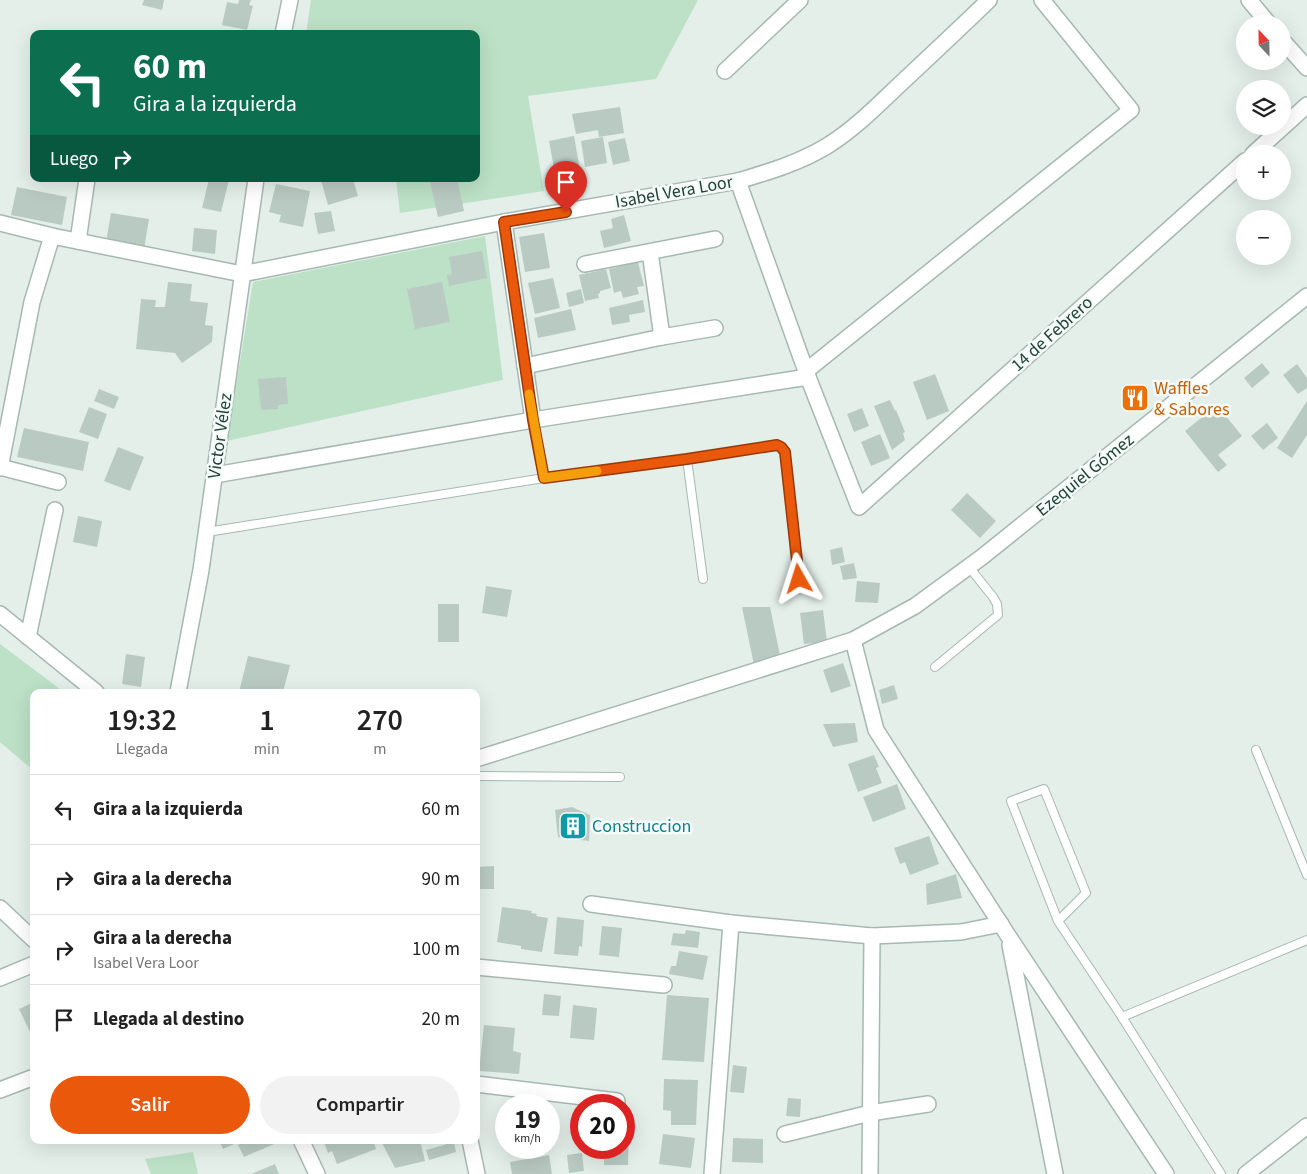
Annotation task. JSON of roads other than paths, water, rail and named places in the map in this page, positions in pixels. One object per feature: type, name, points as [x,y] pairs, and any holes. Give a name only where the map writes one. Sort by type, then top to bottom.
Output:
[{"type":"street","points":[[284,30],[290,0]]},
{"type":"street","points":[[725,71],[800,0]]},
{"type":"street","name":"Isabel Vera Loor","points":[[242,274],[504,222],[738,181],[773,170],[802,159],[827,146],[848,131],[989,0]]},
{"type":"street","points":[[215,475],[807,374],[1131,110],[1042,0]]},
{"type":"street","points":[[1249,0],[1262,15]]},
{"type":"street","points":[[1291,50],[1307,68]]},
{"type":"street","points":[[1263,145],[1307,105]]},
{"type":"street","name":"14 de Febrero","points":[[807,374],[859,506],[1236,169]]},
{"type":"street","points":[[738,181],[807,374]]},
{"type":"street","points":[[78,241],[87,182]]},
{"type":"street","name":"Victor Vélez","points":[[179,689],[207,532],[256,182]]},
{"type":"street","points":[[504,222],[533,420]]},
{"type":"street","points":[[0,223],[52,236],[242,274]]},
{"type":"street","points":[[52,236],[32,302],[0,467],[58,482]]},
{"type":"street","points":[[584,264],[715,239]]},
{"type":"street","points":[[650,252],[662,337]]},
{"type":"street","name":"Ezequiel Gómez","points":[[480,757],[853,640],[915,606],[969,567],[1307,296]]},
{"type":"street","points":[[525,366],[662,337],[715,328]]},
{"type":"street","points":[[28,637],[55,510]]},
{"type":"street","points":[[0,614],[92,689]]},
{"type":"street","points":[[853,640],[876,730],[1005,931],[1166,1174]]},
{"type":"street","points":[[591,904],[872,939],[961,932],[1005,931]]},
{"type":"street","points":[[0,908],[30,936]]},
{"type":"street","points":[[712,1174],[732,923]]},
{"type":"street","points":[[1005,931],[1056,1174]]},
{"type":"street","points":[[870,1174],[872,939]]},
{"type":"street","points":[[0,978],[30,966]]},
{"type":"street","points":[[480,966],[664,985]]},
{"type":"street","points":[[0,1090],[30,1079]]},
{"type":"street","points":[[480,1085],[570,1096]]},
{"type":"street","points":[[785,1134],[870,1113],[928,1104]]},
{"type":"street","points":[[1246,1174],[1307,1126]]},
{"type":"street","points":[[303,1144],[317,1174]]},
{"type":"street","points":[[471,1144],[477,1174]]},
{"type":"lane","points":[[533,420],[544,478]]},
{"type":"lane","points":[[207,532],[544,478],[777,445],[785,452],[799,579]]},
{"type":"lane","points":[[687,459],[703,579]]},
{"type":"lane","points":[[935,667],[998,615],[997,604],[993,597],[969,567]]},
{"type":"lane","points":[[1256,750],[1307,875]]},
{"type":"lane","points":[[480,776],[620,777]]},
{"type":"lane","points":[[1058,921],[1086,893],[1044,789],[1011,801],[1058,921],[1122,1017],[1221,1174]]},
{"type":"lane","points":[[1122,1017],[1307,940]]},
{"type":"place","name":"Waffles & Sabores","points":[[1135,398]]},
{"type":"place","name":"Construccion","points":[[573,826]]}]
